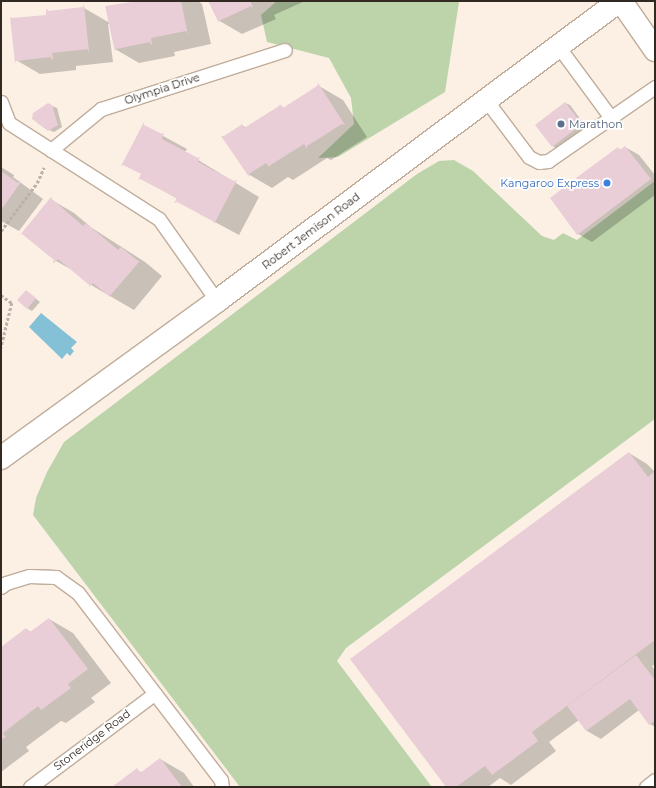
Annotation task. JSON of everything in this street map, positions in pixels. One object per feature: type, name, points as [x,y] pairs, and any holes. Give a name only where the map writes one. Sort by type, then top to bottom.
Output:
[{"type":"street","name":"Robert Jemison Road","points":[[1,458],[217,301],[620,1]]},
{"type":"street","points":[[620,1],[655,50]]},
{"type":"lane","points":[[558,46],[610,118]]},
{"type":"lane","name":"Olympia Drive","points":[[51,150],[101,109],[285,50]]},
{"type":"lane","points":[[486,100],[529,157],[539,162],[548,161],[655,87]]},
{"type":"lane","points":[[1,102],[10,123],[159,219],[217,301]]},
{"type":"lane","points":[[1,587],[6,583],[29,576],[56,577],[78,593],[221,780],[222,787]]},
{"type":"lane","name":"Stoneridge Road","points":[[30,787],[155,694]]},
{"type":"lane","points":[[646,787],[655,780]]},
{"type":"path","points":[[1,231],[37,183],[51,150]]},
{"type":"path","points":[[1,295],[12,303],[1,348]]},
{"type":"green space","points":[[277,1],[459,2],[445,92],[338,157],[318,158],[354,124],[351,98],[329,58],[267,42],[261,15]]},
{"type":"green space","points":[[454,160],[473,171],[542,236],[554,240],[563,233],[577,240],[655,181],[655,419],[346,648],[337,661],[432,787],[240,787],[33,515],[36,498],[47,472],[64,442],[417,174],[439,161]]},
{"type":"water","points":[[41,313],[77,342],[71,348],[74,351],[70,356],[67,353],[62,359],[29,327]]},
{"type":"building","points":[[138,1],[181,1],[188,35],[186,31],[151,38],[152,44],[150,44],[150,42],[116,49],[115,52],[105,6]]},
{"type":"building","points":[[208,1],[250,1],[253,7],[252,8],[251,6],[219,21],[219,23]]},
{"type":"building","points":[[83,5],[89,51],[88,52],[88,49],[52,53],[53,59],[51,60],[51,57],[16,61],[15,63],[10,17],[46,15],[46,9],[48,11],[83,7]]},
{"type":"building","points":[[318,83],[345,125],[342,124],[307,146],[307,149],[304,144],[269,166],[270,168],[266,163],[249,174],[249,177],[221,136],[224,136],[241,125],[241,123],[244,128],[280,104],[283,108],[317,86]]},
{"type":"building","points":[[565,102],[582,124],[552,147],[535,125]]},
{"type":"building","points":[[48,103],[52,105],[58,125],[48,131],[32,119],[33,113]]},
{"type":"building","points":[[144,122],[144,125],[162,134],[164,133],[162,139],[198,158],[200,157],[198,162],[234,181],[237,180],[214,224],[213,221],[177,202],[174,203],[177,198],[140,179],[138,180],[141,174],[123,165],[121,166]]},
{"type":"building","points":[[625,146],[651,179],[577,235],[550,198],[571,182],[574,185],[578,181],[576,178],[618,147],[620,150]]},
{"type":"building","points":[[1,171],[18,183],[20,181],[21,182],[1,210]]},
{"type":"building","points":[[51,197],[83,226],[87,222],[87,224],[118,250],[122,246],[122,248],[140,261],[108,298],[109,296],[93,283],[89,287],[89,285],[58,259],[54,263],[54,260],[22,234],[20,235]]},
{"type":"building","points":[[26,290],[36,298],[27,309],[17,300]]},
{"type":"building","points":[[629,452],[648,477],[655,471],[655,640],[532,732],[538,741],[492,775],[485,766],[456,787],[446,787],[350,659]]},
{"type":"building","points":[[49,618],[88,669],[68,684],[71,688],[41,710],[38,706],[3,733],[6,737],[1,740],[1,647],[26,628],[30,632]]},
{"type":"building","points":[[636,655],[655,680],[655,720],[649,725],[630,699],[586,731],[567,706]]},
{"type":"building","points":[[160,758],[182,787],[112,787],[137,768],[140,773]]},
{"type":"place","name":"Marathon","points":[[561,124]]},
{"type":"place","name":"Kangaroo Express","points":[[607,183]]}]
